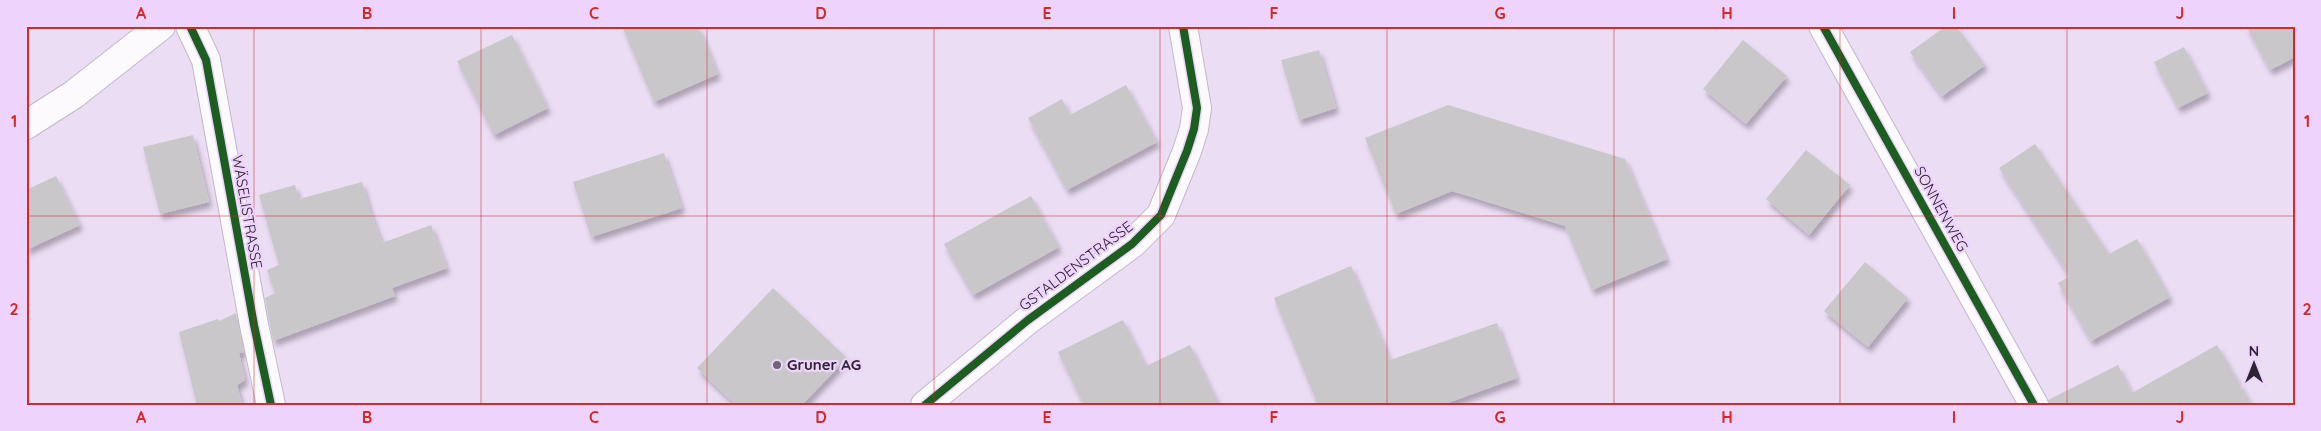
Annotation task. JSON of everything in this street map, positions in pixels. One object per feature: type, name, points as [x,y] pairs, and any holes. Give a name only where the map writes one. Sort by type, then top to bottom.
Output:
[{"type":"street","points":[[26,125],[73,95],[161,26]]},
{"type":"street","name":"WÄSELISTRASSE","points":[[190,26],[206,60],[250,306],[271,405]]},
{"type":"street","name":"GSTALDENSTRASSE","points":[[925,405],[1028,320],[1132,244],[1161,215],[1187,151],[1194,129],[1197,108],[1183,26]]},
{"type":"street","name":"SONNENWEG","points":[[1823,26],[2034,405]]},
{"type":"building","points":[[622,26],[698,26],[718,74],[654,102]]},
{"type":"building","points":[[1946,26],[1956,26],[1985,65],[1942,96],[1910,52]]},
{"type":"building","points":[[2246,26],[2295,26],[2295,57],[2270,70]]},
{"type":"building","points":[[512,35],[548,108],[494,135],[457,61]]},
{"type":"building","points":[[1743,40],[1787,76],[1746,124],[1703,89]]},
{"type":"building","points":[[2184,47],[2208,93],[2178,108],[2154,62]]},
{"type":"building","points":[[1319,50],[1336,108],[1299,120],[1281,60]]},
{"type":"building","points":[[1126,85],[1157,142],[1067,190],[1028,118],[1062,99],[1070,115]]},
{"type":"building","points":[[1448,105],[1625,159],[1667,259],[1592,290],[1565,226],[1452,191],[1396,214],[1365,138]]},
{"type":"building","points":[[193,135],[209,202],[160,214],[143,147]]},
{"type":"building","points":[[2035,144],[2109,254],[2137,239],[2170,297],[2091,341],[2058,283],[2070,276],[1999,168]]},
{"type":"building","points":[[1806,150],[1850,185],[1809,235],[1766,199]]},
{"type":"building","points":[[664,153],[682,208],[591,237],[573,182]]},
{"type":"building","points":[[56,176],[80,225],[26,250],[26,190]]},
{"type":"building","points":[[362,182],[382,243],[431,225],[447,268],[392,288],[395,296],[273,341],[265,298],[275,293],[267,270],[279,265],[259,195],[295,185],[299,199]]},
{"type":"building","points":[[1031,196],[1059,247],[973,295],[944,244]]},
{"type":"building","points":[[1865,262],[1908,298],[1868,347],[1824,311]]},
{"type":"building","points":[[1351,266],[1390,360],[1497,323],[1517,378],[1442,405],[1318,405],[1274,298]]},
{"type":"building","points":[[773,288],[847,358],[802,405],[736,405],[697,368]]},
{"type":"building","points":[[236,313],[244,352],[239,353],[245,380],[237,385],[242,405],[197,405],[179,332],[218,319],[219,321]]},
{"type":"building","points":[[1123,320],[1146,366],[1190,345],[1219,405],[1084,405],[1058,352]]},
{"type":"building","points":[[2217,345],[2252,405],[2050,405],[2048,400],[2118,365],[2132,393]]},
{"type":"cycle path","points":[[190,26],[206,60],[254,325],[271,405]]},
{"type":"cycle path","points":[[925,405],[1028,320],[1132,244],[1161,215],[1187,151],[1194,129],[1197,108],[1183,26]]},
{"type":"cycle path","points":[[1823,26],[2034,405]]},
{"type":"place","name":"Gruner AG","points":[[777,365]]}]
